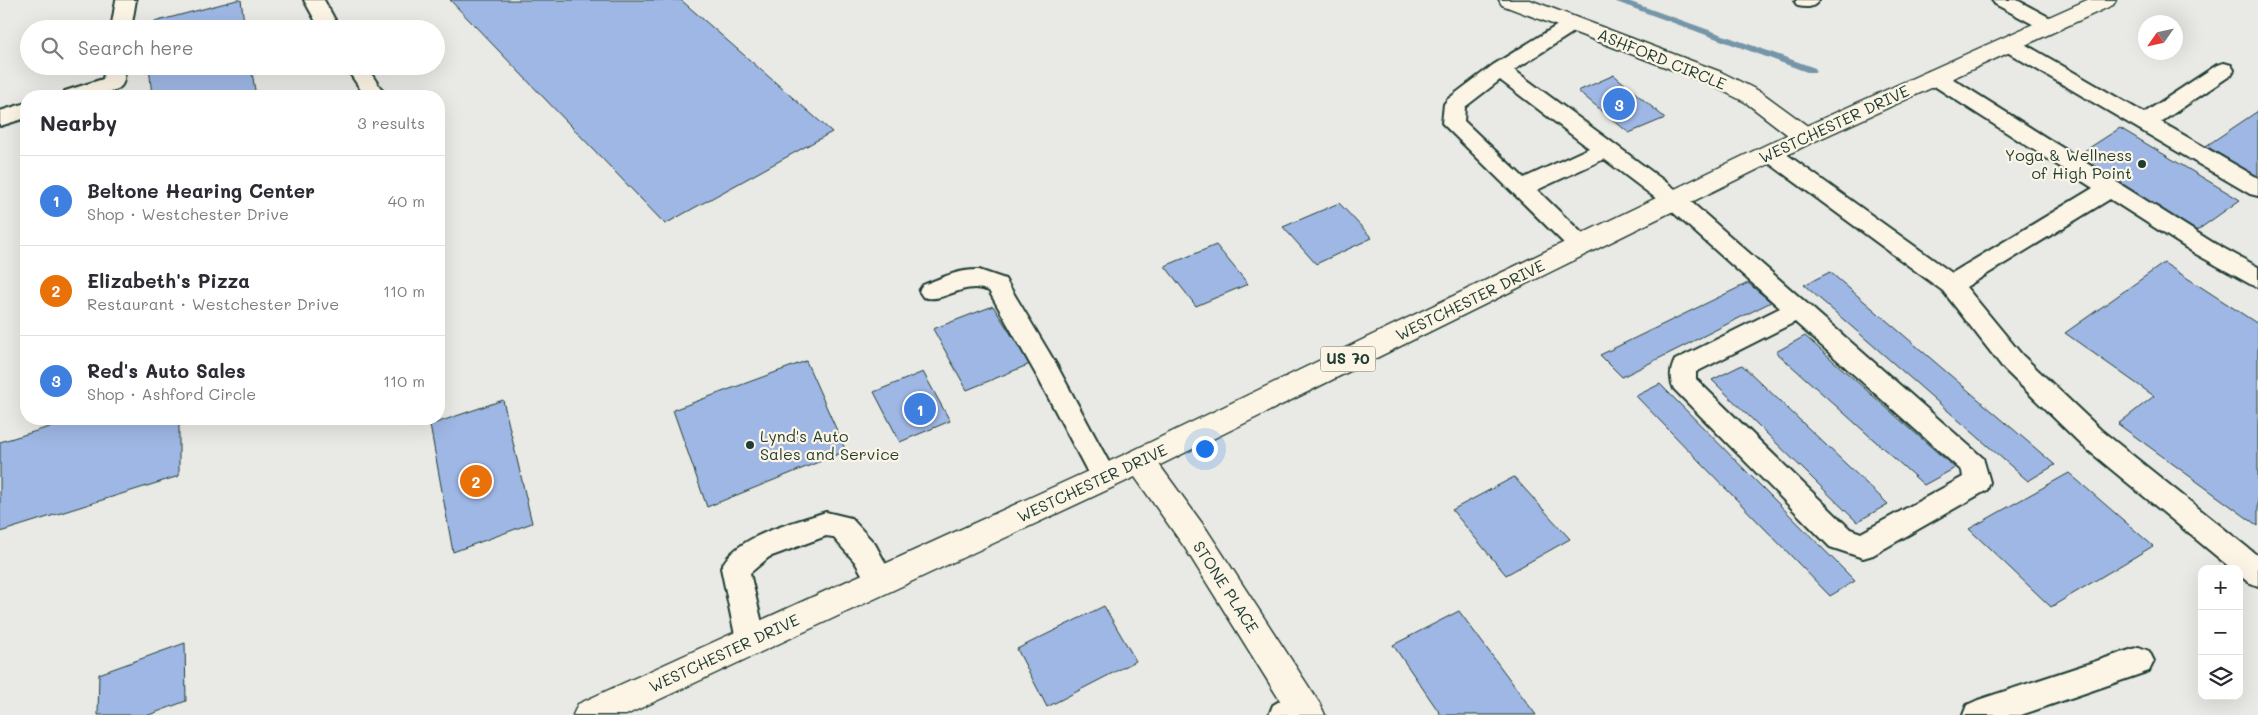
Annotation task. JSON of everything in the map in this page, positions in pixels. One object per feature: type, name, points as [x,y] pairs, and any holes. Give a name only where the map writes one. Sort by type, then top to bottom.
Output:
[{"type":"main road","name":"ASHFORD CIRCLE","points":[[1510,0],[1713,78],[1752,97],[1805,136]]},
{"type":"main road","name":"WESTCHESTER DRIVE","points":[[590,715],[1140,461],[1805,136],[2105,0]]},
{"type":"main road","name":"STONE PLACE","points":[[1140,461],[1196,539],[1297,711]]},
{"type":"lane","points":[[123,20],[126,0]]},
{"type":"lane","points":[[314,0],[325,20]]},
{"type":"lane","points":[[2002,0],[2049,26]]},
{"type":"lane","points":[[1573,24],[1500,70],[1455,104],[1453,123],[1581,246]]},
{"type":"lane","points":[[2009,44],[2258,188]]},
{"type":"lane","points":[[1500,70],[1674,200],[1974,466],[1976,482],[1863,546],[1840,538],[1683,382],[1684,367],[1797,310]]},
{"type":"lane","points":[[2146,122],[2224,70]]},
{"type":"lane","points":[[92,90],[113,84],[114,75]]},
{"type":"lane","points":[[361,75],[372,90]]},
{"type":"lane","points":[[1936,77],[2204,248],[2258,278]]},
{"type":"lane","points":[[0,118],[20,112]]},
{"type":"lane","points":[[1521,188],[1605,149]]},
{"type":"lane","points":[[1770,153],[1951,285],[2014,362],[2092,438],[2258,573]]},
{"type":"lane","points":[[1951,285],[2110,188]]},
{"type":"lane","points":[[931,291],[966,278],[983,278],[997,285],[1047,371],[1104,478]]},
{"type":"lane","points":[[751,640],[735,568],[759,548],[826,524],[841,526],[865,554],[881,581]]},
{"type":"lane","points":[[1978,715],[2139,661]]},
{"type":"building","points":[[241,0],[244,20],[161,20]]},
{"type":"building","points":[[450,0],[681,0],[832,132],[665,224]]},
{"type":"building","points":[[150,75],[252,75],[255,90],[151,90]]},
{"type":"building","points":[[1614,75],[1665,118],[1629,133],[1578,91]]},
{"type":"building","points":[[2258,111],[2258,177],[2206,146]]},
{"type":"building","points":[[2120,128],[2240,200],[2195,232],[2075,157]]},
{"type":"building","points":[[1339,203],[1372,238],[1316,264],[1283,227]]},
{"type":"building","points":[[1216,245],[1248,284],[1196,306],[1165,266]]},
{"type":"building","points":[[2164,263],[2258,324],[2258,526],[2118,424],[2154,396],[2065,333]]},
{"type":"building","points":[[1830,272],[2055,465],[2028,481],[1804,285]]},
{"type":"building","points":[[1748,283],[1771,302],[1622,377],[1600,355]]},
{"type":"building","points":[[993,306],[1030,364],[967,390],[933,329]]},
{"type":"building","points":[[1805,336],[1955,468],[1924,485],[1776,352]]},
{"type":"building","points":[[806,361],[846,451],[707,507],[673,410]]},
{"type":"building","points":[[1742,365],[1888,504],[1857,522],[1712,380]]},
{"type":"building","points":[[923,372],[950,421],[900,442],[874,392]]},
{"type":"building","points":[[1660,384],[1855,581],[1830,596],[1636,396]]},
{"type":"building","points":[[503,400],[532,523],[453,552],[430,425],[445,425],[445,420]]},
{"type":"building","points":[[56,425],[179,425],[179,476],[0,532],[0,442]]},
{"type":"building","points":[[2069,473],[2153,546],[2051,607],[1969,529]]},
{"type":"building","points":[[1514,477],[1570,539],[1506,575],[1452,510]]},
{"type":"building","points":[[1104,606],[1136,661],[1047,707],[1017,649]]},
{"type":"building","points":[[1459,611],[1536,715],[1441,715],[1393,645]]},
{"type":"building","points":[[185,643],[186,701],[149,715],[98,715],[99,674]]},
{"type":"waterway","points":[[1616,0],[1811,70]]},
{"type":"place","name":"Red's Auto Sales","points":[[1619,104]]},
{"type":"place","name":"Yoga & Wellness of High Point","points":[[2142,164]]},
{"type":"place","name":"Beltone Hearing Center","points":[[920,409]]},
{"type":"place","name":"Lynd's Auto Sales and Service","points":[[750,445]]},
{"type":"place","name":"Elizabeth's Pizza","points":[[476,481]]}]
